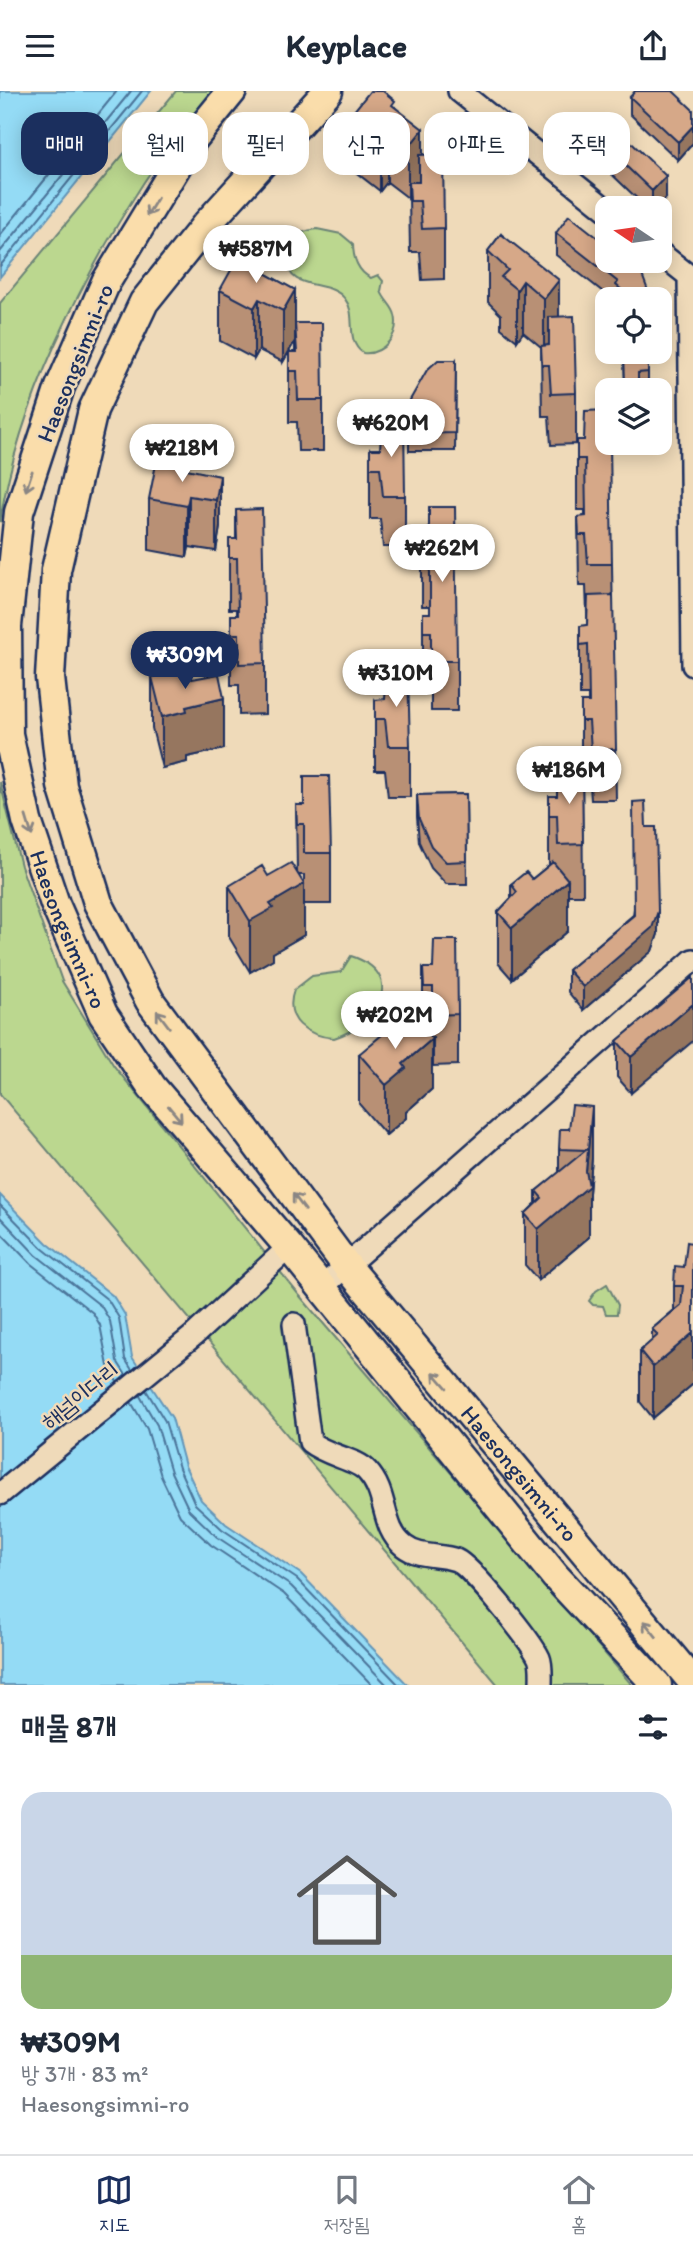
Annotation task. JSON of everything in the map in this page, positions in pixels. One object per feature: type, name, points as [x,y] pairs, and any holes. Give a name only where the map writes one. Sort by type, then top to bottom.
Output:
[{"type":"main road","name":"Haesongsimni-ro","points":[[232,91],[193,139],[106,282],[60,387],[19,512],[7,626],[8,734],[27,821],[55,904],[103,1014],[152,1087],[289,1247],[555,1576],[657,1685]]},
{"type":"main road","name":"Haesongsimni-ro","points":[[328,91],[205,226],[144,302],[93,410],[56,570],[50,678],[62,786],[98,903],[150,1001],[346,1265],[693,1682]]},
{"type":"street","points":[[459,91],[595,201]]},
{"type":"street","points":[[672,262],[691,276],[693,664]]},
{"type":"street","points":[[321,1287],[693,960]]},
{"type":"street","name":"해넘이다리","points":[[0,1494],[193,1336],[289,1247]]},
{"type":"street","points":[[294,1324],[310,1442],[324,1453],[365,1468],[369,1472],[369,1502],[376,1529],[393,1550],[410,1556],[455,1560],[473,1571],[540,1660],[541,1685]]},
{"type":"green space","points":[[176,91],[217,91],[199,112],[159,112]]},
{"type":"green space","points":[[122,156],[122,175],[149,175],[97,260],[55,345],[21,433],[0,522],[0,303]]},
{"type":"green space","points":[[317,229],[341,234],[353,244],[355,259],[363,272],[371,278],[378,275],[383,281],[381,291],[394,312],[396,322],[392,336],[377,351],[363,353],[357,348],[352,334],[351,312],[345,299],[330,289],[294,277],[289,270],[287,255],[293,240],[304,232]]},
{"type":"green space","points":[[0,782],[21,866],[62,981],[114,1066],[299,1295],[632,1685],[498,1685],[0,1094]]},
{"type":"green space","points":[[351,956],[369,964],[379,975],[382,987],[380,999],[373,1011],[349,1032],[334,1038],[307,1030],[300,1025],[292,1010],[294,990],[312,976],[341,972]]},
{"type":"green space","points":[[607,1284],[618,1305],[617,1314],[606,1314],[603,1306],[593,1305],[589,1301],[596,1291]]},
{"type":"water","points":[[0,91],[151,91],[134,112],[122,112],[122,127],[108,144],[108,112],[21,112],[21,175],[83,175],[0,277]]},
{"type":"water","points":[[0,1195],[47,1243],[113,1296],[125,1315],[132,1357],[172,1418],[185,1466],[201,1500],[226,1524],[301,1574],[408,1685],[0,1685]]},
{"type":"building","points":[[370,91],[383,91],[395,101],[392,105],[401,112],[353,112]]},
{"type":"building","points":[[635,91],[673,91],[693,110],[693,126],[678,142],[630,97]]},
{"type":"building","points":[[410,119],[423,129],[410,145]]},
{"type":"building","points":[[630,141],[666,176],[652,191],[630,170]]},
{"type":"building","points":[[419,155],[424,155],[424,175],[443,175],[444,228],[422,229],[420,201],[410,201],[409,182],[419,182]]},
{"type":"building","points":[[569,215],[595,236],[595,264],[556,233]]},
{"type":"building","points":[[501,234],[559,280],[544,299],[523,281],[517,290],[501,277],[508,270],[488,251]]},
{"type":"building","points":[[240,254],[263,267],[261,271],[295,290],[283,311],[259,299],[254,308],[220,290]]},
{"type":"building","points":[[607,273],[641,273],[647,287],[618,287],[616,285],[618,282]]},
{"type":"building","points":[[574,316],[576,393],[551,394],[549,365],[542,365],[541,346],[549,345],[549,317]]},
{"type":"building","points":[[295,323],[322,323],[323,400],[298,400],[297,371],[289,371],[289,352],[297,352]]},
{"type":"building","points":[[438,360],[456,360],[455,433],[409,434],[410,400],[427,370]]},
{"type":"building","points":[[624,364],[648,364],[648,372],[638,373],[638,378],[625,378]]},
{"type":"building","points":[[585,411],[595,411],[595,455],[610,455],[612,564],[588,564],[586,535],[579,535],[578,517],[586,516],[585,459],[577,459],[577,440],[584,440]]},
{"type":"building","points":[[382,421],[404,421],[405,496],[383,496],[380,468],[370,468],[370,449],[380,449]]},
{"type":"building","points":[[157,459],[183,464],[182,468],[220,476],[216,500],[189,496],[187,506],[149,499]]},
{"type":"building","points":[[429,507],[455,507],[457,661],[431,661],[431,632],[423,632],[423,613],[430,613],[430,556],[422,556],[422,537],[429,536]]},
{"type":"building","points":[[262,509],[265,663],[239,664],[239,634],[231,634],[231,615],[238,615],[237,558],[229,558],[229,539],[237,539],[236,510]]},
{"type":"building","points":[[613,595],[616,749],[591,750],[589,721],[581,721],[581,702],[589,702],[588,644],[580,645],[580,626],[587,625],[588,596]]},
{"type":"building","points":[[190,669],[192,679],[219,674],[224,698],[186,707],[187,711],[162,717],[152,677]]},
{"type":"building","points":[[387,672],[408,672],[410,746],[388,746],[385,719],[375,719],[375,700],[385,699]]},
{"type":"building","points":[[557,767],[582,767],[583,844],[558,845],[557,815],[549,815],[549,796],[557,796]]},
{"type":"building","points":[[304,776],[329,776],[331,853],[304,853],[304,824],[297,824],[296,805],[304,805]]},
{"type":"building","points":[[466,794],[467,861],[446,862],[431,846],[419,819],[417,795]]},
{"type":"building","points":[[645,801],[646,827],[656,827],[658,911],[652,928],[583,987],[568,970],[634,915],[633,802]]},
{"type":"building","points":[[553,862],[568,880],[512,928],[498,912],[517,892],[511,884],[526,872],[532,879]]},
{"type":"building","points":[[291,863],[304,884],[270,904],[273,908],[250,921],[229,886],[262,866],[268,876]]},
{"type":"building","points":[[434,940],[457,940],[458,1014],[433,1015],[433,987],[424,987],[423,968],[433,968]]},
{"type":"building","points":[[693,977],[693,1004],[631,1057],[617,1041]]},
{"type":"building","points":[[417,1020],[432,1039],[403,1064],[406,1068],[386,1085],[359,1054],[389,1029],[396,1037]]},
{"type":"building","points":[[572,1105],[592,1107],[586,1171],[589,1186],[538,1229],[525,1214],[542,1198],[536,1191],[586,1150],[559,1149],[560,1129],[569,1129]]},
{"type":"building","points":[[687,1242],[693,1243],[693,1333],[653,1367],[640,1351],[658,1335],[652,1329],[681,1305],[683,1286],[674,1286],[675,1266],[684,1267]]}]
